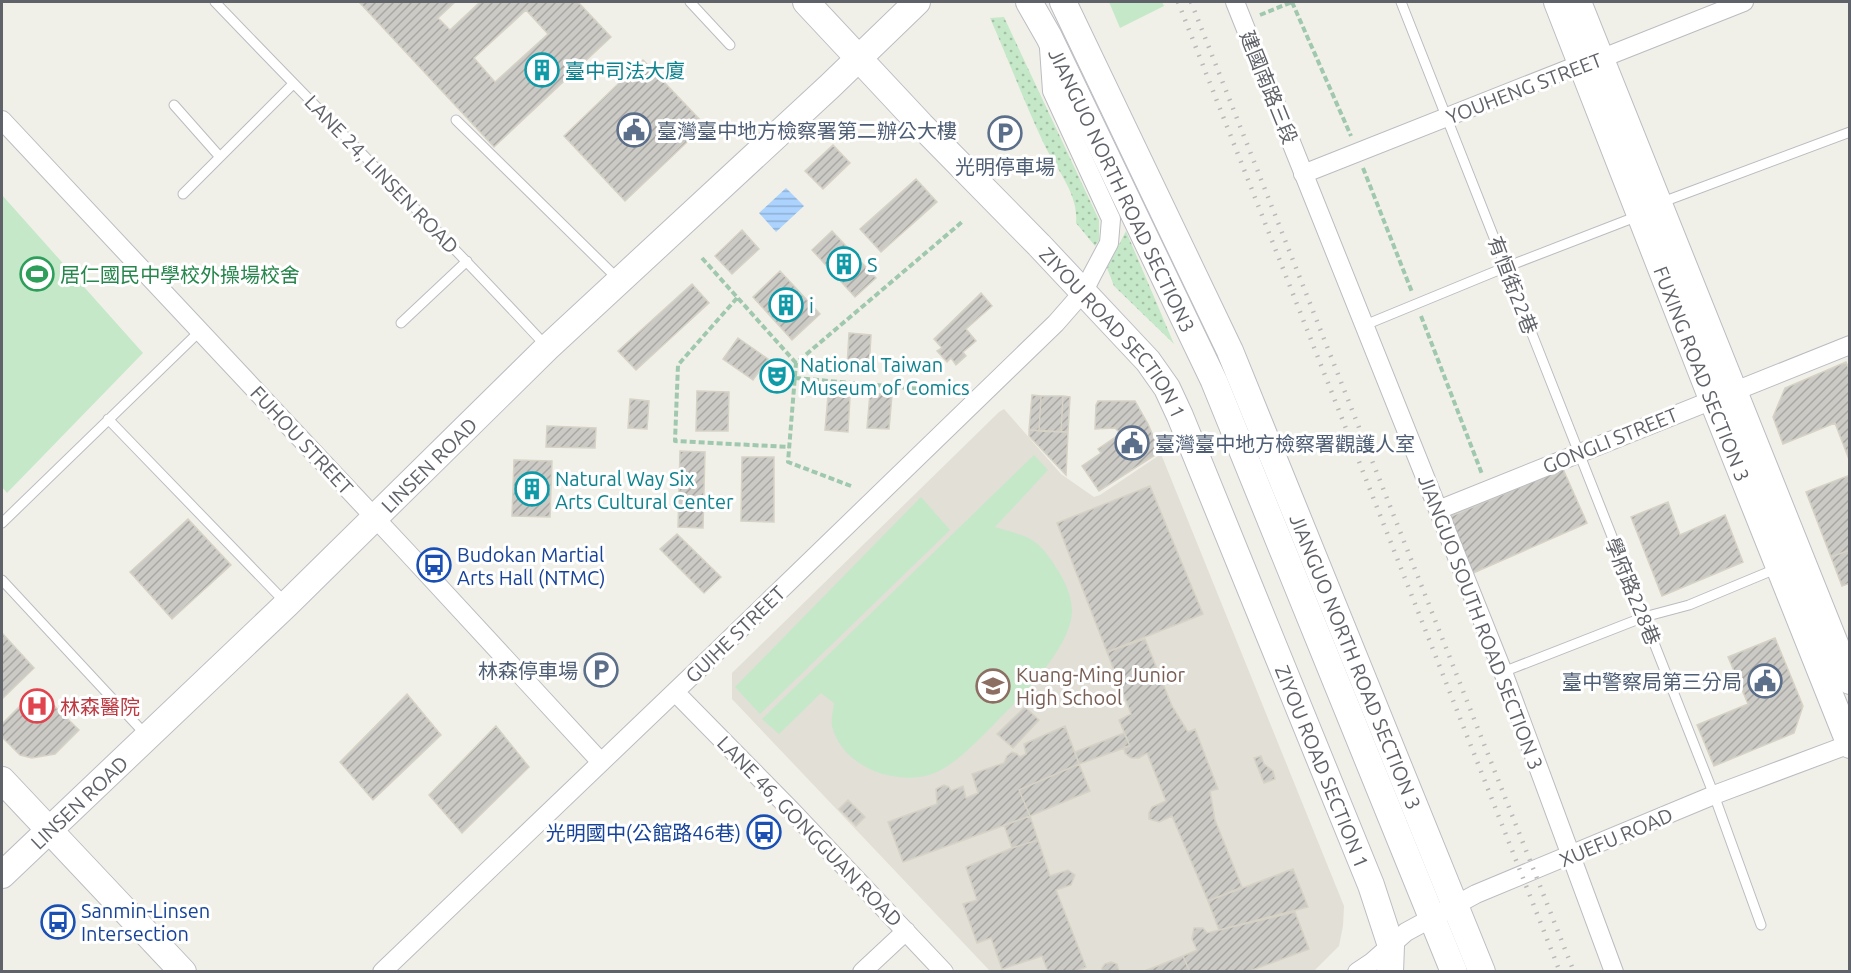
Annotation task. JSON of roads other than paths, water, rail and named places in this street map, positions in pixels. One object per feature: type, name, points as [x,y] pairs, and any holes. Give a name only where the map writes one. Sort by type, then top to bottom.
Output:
[{"type":"street","name":"ZIYOU ROAD SECTION 1","points":[[806,2],[921,125],[1084,291],[1148,361],[1167,388],[1371,885],[1391,946],[1390,972]]},
{"type":"street","name":"LINSEN ROAD","points":[[2,875],[376,519],[619,280],[917,2]]},
{"type":"street","name":"JIANGUO NORTH ROAD SECTION3","points":[[1029,2],[1049,37],[1214,381],[1433,916]]},
{"type":"street","name":"JIANGUO NORTH ROAD SECTION 3","points":[[1063,2],[1230,351],[1456,903],[1482,972]]},
{"type":"street","name":"建國南路三段","points":[[1235,2],[1304,174]]},
{"type":"street","name":"FUXING ROAD SECTION 3","points":[[1557,2],[1591,62],[1723,395],[1850,681]]},
{"type":"street","name":"FUXING ROAD SECTION 3","points":[[1578,2],[1591,62]]},
{"type":"street","name":"YOUHENG STREET","points":[[1304,174],[1743,2]]},
{"type":"street","name":"GUIHE STREET","points":[[382,972],[1047,332],[1084,291],[1109,243],[1111,219],[1052,91],[1049,37]]},
{"type":"street","name":"FUHOU STREET","points":[[2,120],[600,761]]},
{"type":"street","name":"JIANGUO SOUTH ROAD SECTION 3","points":[[1304,174],[1503,672],[1614,972]]},
{"type":"street","name":"GONGLI STREET","points":[[1438,510],[1850,345]]},
{"type":"street","name":"FUXING ROAD SECTION 3","points":[[1723,395],[1778,568],[1849,745]]},
{"type":"street","name":"LANE 46, GONGGUAN ROAD","points":[[675,692],[944,972]]},
{"type":"street","name":"XUEFU ROAD","points":[[1357,972],[1406,932],[1456,903],[1714,795],[1849,745]]},
{"type":"street","points":[[2,780],[183,972]]},
{"type":"street","points":[[1433,916],[1454,972]]},
{"type":"street","points":[[861,972],[906,931]]},
{"type":"lane","name":"LANE 24, LINSEN ROAD","points":[[215,2],[467,261],[548,348]]},
{"type":"lane","points":[[690,2],[730,45]]},
{"type":"lane","name":"有恒街22巷","points":[[1401,2],[1578,453]]},
{"type":"lane","points":[[183,194],[293,84]]},
{"type":"lane","points":[[174,105],[220,157]]},
{"type":"lane","points":[[456,120],[619,280]]},
{"type":"lane","points":[[1365,325],[1650,209],[1850,132]]},
{"type":"lane","points":[[401,323],[467,261]]},
{"type":"lane","points":[[2,523],[200,331]]},
{"type":"lane","points":[[108,419],[287,604]]},
{"type":"lane","name":"學府路228巷","points":[[1578,453],[1714,795],[1761,925]]},
{"type":"lane","points":[[1503,672],[1644,617],[1689,605],[1778,568]]},
{"type":"lane","points":[[2,580],[147,736]]},
{"type":"water","points":[[786,188],[804,206],[776,232],[759,213]]},
{"type":"railway","points":[[1178,2],[1560,972]]},
{"type":"railway","points":[[1191,2],[1574,972]]},
{"type":"place","name":"臺中司法大廈","points":[[542,70]]},
{"type":"place","name":"臺灣臺中地方檢察署第二辦公大樓","points":[[634,130]]},
{"type":"place","name":"光明停車場","points":[[1005,133]]},
{"type":"place","name":"S","points":[[844,264]]},
{"type":"place","name":"居仁國民中學校外操場校舍","points":[[37,274]]},
{"type":"place","name":"i","points":[[786,305]]},
{"type":"place","name":"National Taiwan Museum of Comics","points":[[777,376]]},
{"type":"place","name":"臺灣臺中地方檢察署觀護人室","points":[[1132,443]]},
{"type":"place","name":"Natural Way Six Arts Cultural Center","points":[[532,489]]},
{"type":"place","name":"Budokan Martial Arts Hall (NTMC)","points":[[434,565]]},
{"type":"place","name":"林森停車場","points":[[601,670]]},
{"type":"place","name":"臺中警察局第三分局","points":[[1765,681]]},
{"type":"place","name":"Kuang-Ming Junior High School","points":[[993,686]]},
{"type":"place","name":"林森醫院","points":[[37,706]]},
{"type":"place","name":"光明國中(公館路46巷)","points":[[764,832]]},
{"type":"place","name":"Sanmin-Linsen Intersection","points":[[58,922]]}]
